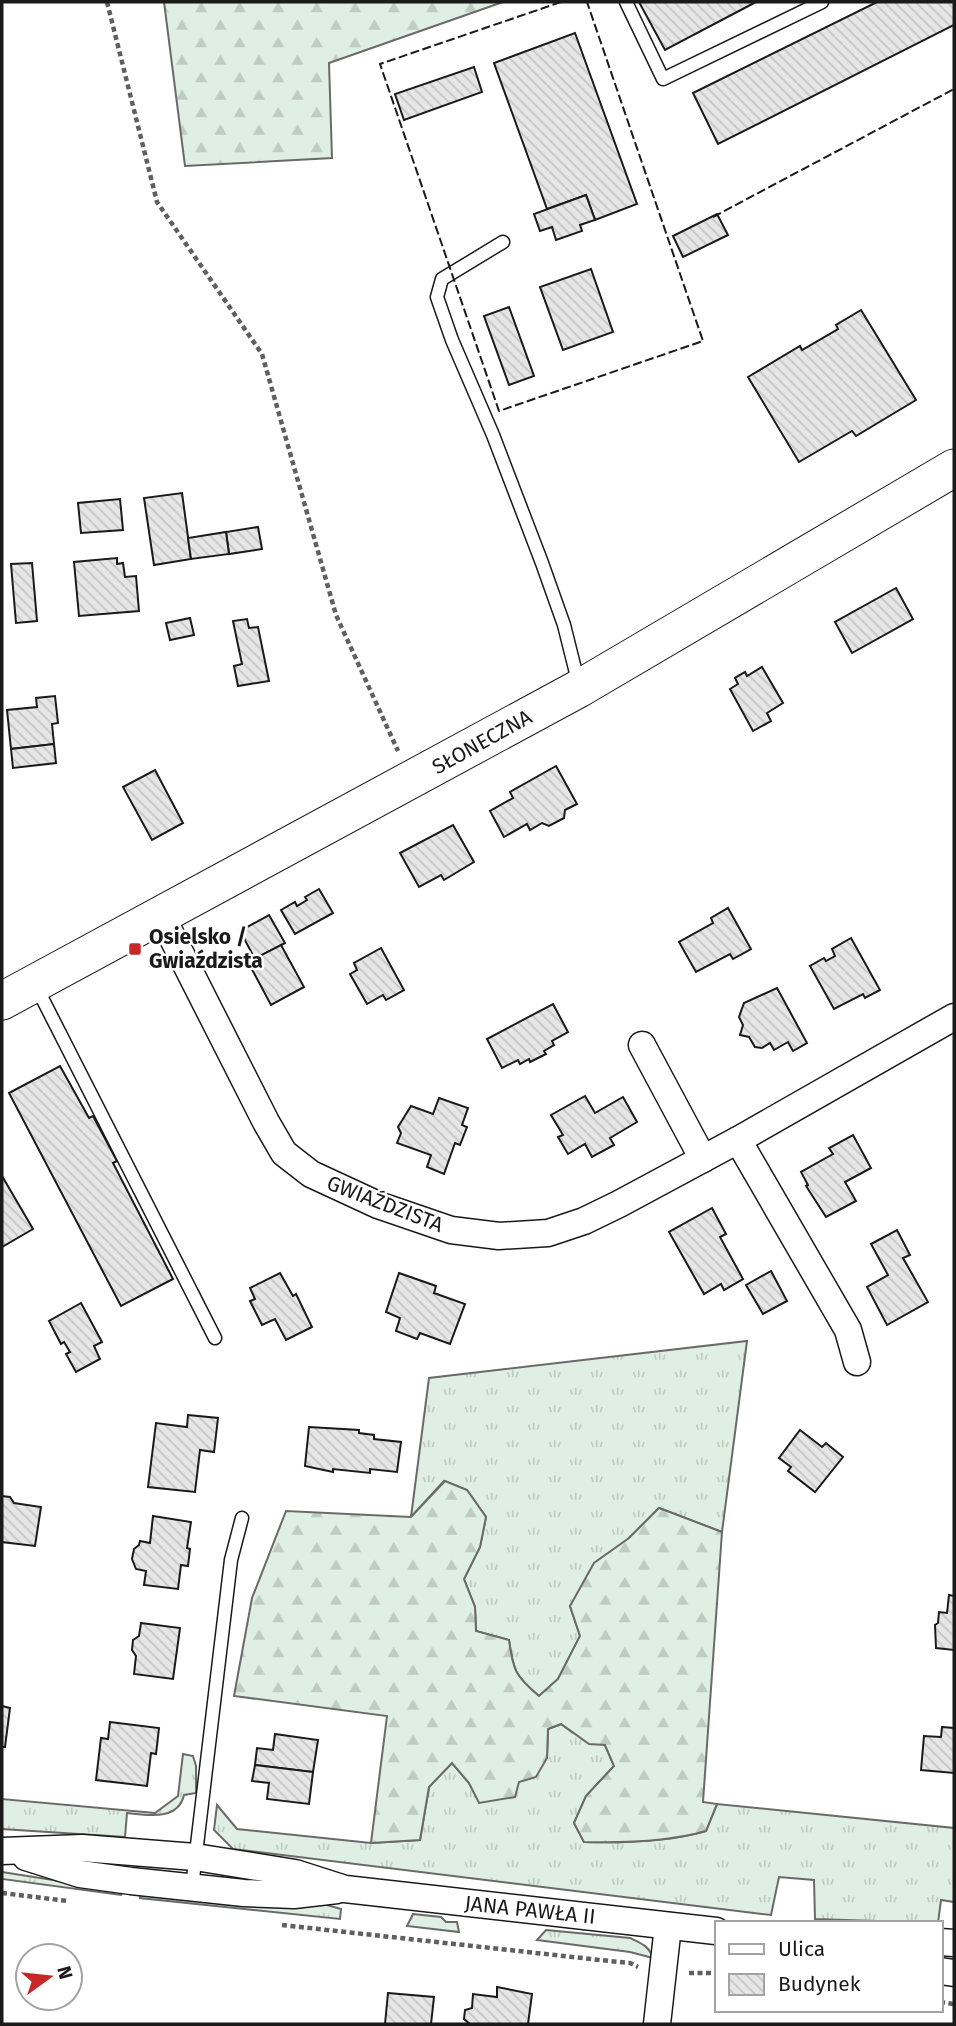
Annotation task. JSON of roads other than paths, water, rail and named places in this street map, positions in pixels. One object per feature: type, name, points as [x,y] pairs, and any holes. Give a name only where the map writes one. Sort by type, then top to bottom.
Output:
[{"type":"street","name":"SŁONECZNA","points":[[17,993],[580,688],[954,468]]},
{"type":"street","name":"GWIAŹDZISTA","points":[[161,915],[284,1153],[311,1174],[343,1191],[451,1230],[499,1236],[548,1233],[584,1221],[738,1140],[954,1017]]},
{"type":"street","points":[[642,1045],[703,1159]]},
{"type":"street","points":[[738,1140],[848,1330],[858,1362]]},
{"type":"street","name":"JANA PAWŁA II","points":[[5,1851],[82,1848],[195,1857],[295,1873],[345,1889],[715,1931]]},
{"type":"street","name":"JANA PAWŁA II","points":[[5,1851],[80,1874],[192,1887],[294,1895],[345,1889]]},
{"type":"street","points":[[657,2024],[668,1926]]},
{"type":"lane","points":[[626,2],[663,79],[822,2]]},
{"type":"lane","points":[[503,242],[442,279],[437,297],[542,563],[564,625],[580,688]]},
{"type":"lane","points":[[17,993],[41,996],[215,1338]]},
{"type":"lane","points":[[192,1887],[231,1560],[242,1518]]},
{"type":"place","name":"Osielsko / Gwiaździsta","points":[[135,949]]}]
